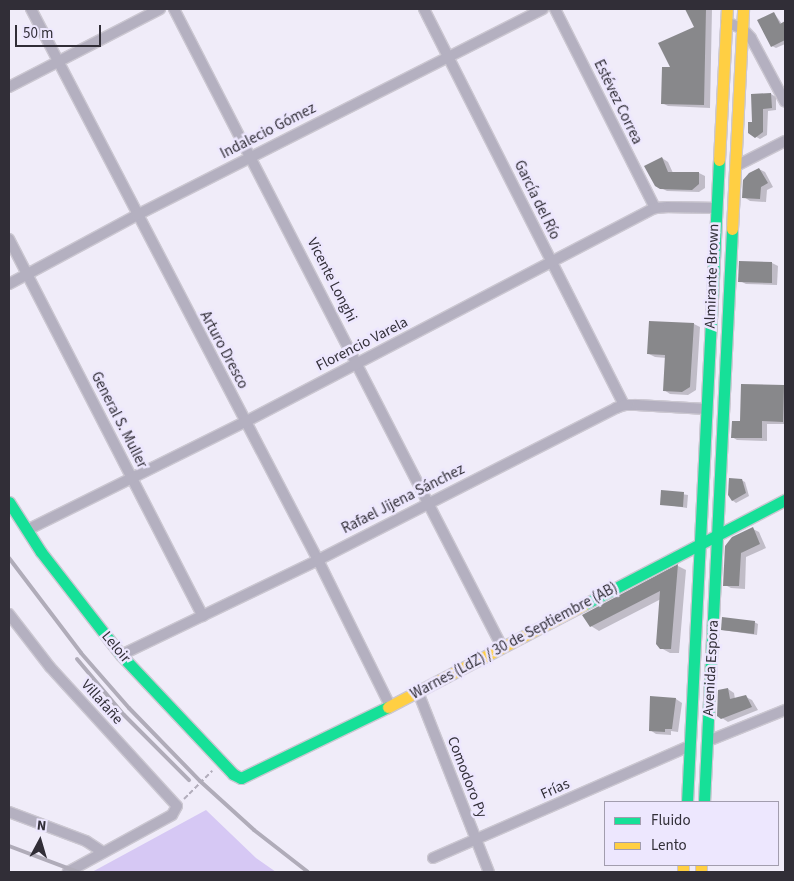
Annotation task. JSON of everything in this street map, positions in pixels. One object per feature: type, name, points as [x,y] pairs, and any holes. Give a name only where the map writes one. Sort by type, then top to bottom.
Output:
[{"type":"main road","name":"Almirante Brown","points":[[700,543],[726,9]]},
{"type":"main road","name":"Almirante Brown","points":[[718,534],[743,9]]},
{"type":"main road","name":"Warnes (LdZ) / 30 de Septiembre (AB)","points":[[241,778],[418,692],[785,500]]},
{"type":"main road","name":"Leloir","points":[[9,502],[59,576],[121,655],[232,774],[241,778]]},
{"type":"main road","name":"Avenida Espora","points":[[704,801],[718,534]]},
{"type":"main road","name":"Avenida Espora","points":[[687,801],[700,543]]},
{"type":"street","name":"Arturo Dresco","points":[[31,9],[318,560],[390,706]]},
{"type":"street","points":[[9,87],[160,9]]},
{"type":"street","name":"Vicente Longhi","points":[[174,9],[358,362],[502,647]]},
{"type":"street","name":"García del Río","points":[[424,9],[449,55],[551,264],[624,405]]},
{"type":"street","name":"Indalecio Gómez","points":[[9,284],[137,214],[543,9]]},
{"type":"street","name":"Estévez Correa","points":[[555,9],[654,208]]},
{"type":"street","points":[[726,22],[743,29],[756,45],[785,102]]},
{"type":"street","points":[[736,166],[785,141]]},
{"type":"street","name":"Florencio Varela","points":[[27,530],[245,422],[551,264],[654,208],[668,206],[715,208]]},
{"type":"street","name":"General S. Muller","points":[[9,239],[203,616]]},
{"type":"street","name":"Rafael Jijena Sánchez","points":[[121,655],[318,560],[429,502],[624,405],[706,409]]},
{"type":"street","name":"Villafañe","points":[[9,614],[50,667],[177,806]]},
{"type":"street","name":"Comodoro Py","points":[[418,692],[489,872]]},
{"type":"street","points":[[708,741],[785,710]]},
{"type":"street","name":"Frías","points":[[432,858],[689,746]]},
{"type":"street","points":[[68,872],[172,815],[177,806]]},
{"type":"street","points":[[9,812],[86,840],[104,852]]},
{"type":"path","points":[[177,806],[194,786],[222,763]]},
{"type":"shaded area","points":[[206,810],[256,858],[276,872],[92,872]]},
{"type":"building","points":[[685,9],[706,9],[704,105],[661,104],[662,67],[670,67],[658,43],[694,27]]},
{"type":"building","points":[[774,12],[780,24],[785,21],[785,40],[771,47],[757,20]]},
{"type":"building","points":[[771,93],[772,108],[763,109],[763,132],[755,138],[748,133],[748,122],[752,122],[751,94]]},
{"type":"building","points":[[662,157],[668,172],[699,172],[699,184],[692,190],[660,189],[655,186],[644,166]]},
{"type":"building","points":[[759,168],[768,183],[761,187],[760,199],[742,198],[743,180],[749,173]]},
{"type":"building","points":[[739,261],[772,262],[772,283],[738,282]]},
{"type":"building","points":[[649,321],[694,323],[690,387],[682,392],[663,391],[665,355],[647,354]]},
{"type":"building","points":[[741,384],[784,385],[783,422],[762,421],[762,438],[731,438],[732,421],[740,421]]},
{"type":"building","points":[[729,478],[742,479],[746,493],[732,501],[728,495]]},
{"type":"building","points":[[661,490],[684,492],[683,507],[660,505]]},
{"type":"building","points":[[753,527],[760,544],[741,553],[739,586],[723,586],[725,546],[732,537]]},
{"type":"building","points":[[678,564],[671,649],[660,649],[656,644],[660,591],[590,627],[582,615]]},
{"type":"building","points":[[722,617],[755,621],[754,634],[721,630]]},
{"type":"building","points":[[728,688],[730,699],[746,695],[752,707],[721,719],[717,716],[718,690]]},
{"type":"building","points":[[650,696],[676,698],[672,729],[665,729],[665,732],[649,731]]},
{"type":"railway","points":[[9,558],[81,653],[129,708],[200,781],[254,830],[308,872]]},
{"type":"railway","points":[[77,659],[124,715],[189,780]]},
{"type":"railway","points":[[9,846],[78,872]]},
{"type":"traffic: fast","points":[[687,801],[719,160]]},
{"type":"traffic: fast","points":[[704,801],[732,229]]},
{"type":"traffic: fast","points":[[583,605],[785,500]]},
{"type":"traffic: fast","points":[[9,502],[41,552],[121,655],[233,774],[241,778],[388,707]]},
{"type":"traffic: slow","points":[[719,160],[727,9]]},
{"type":"traffic: slow","points":[[732,229],[743,9]]},
{"type":"traffic: slow","points":[[388,707],[583,605]]},
{"type":"traffic: slow","points":[[683,866],[683,872]]},
{"type":"traffic: slow","points":[[701,866],[701,872]]}]
